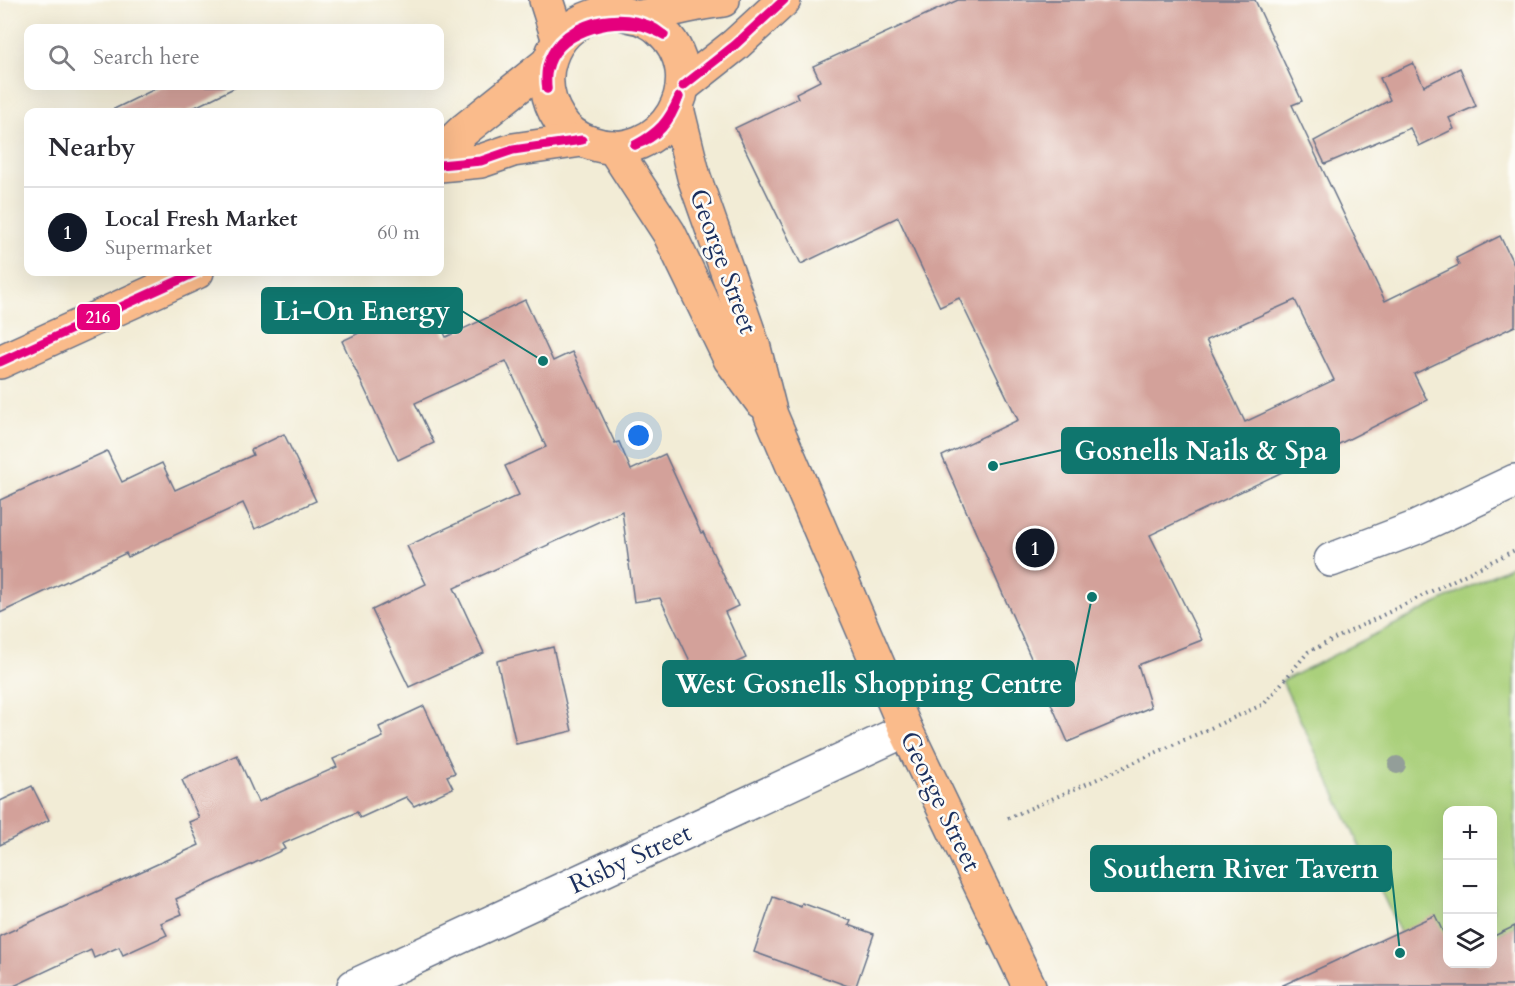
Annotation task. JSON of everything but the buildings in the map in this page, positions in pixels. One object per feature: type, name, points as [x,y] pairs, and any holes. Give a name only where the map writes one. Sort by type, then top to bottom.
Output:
[{"type":"main road","points":[[546,0],[554,51],[546,84],[551,107],[564,126],[598,144]]},
{"type":"main road","points":[[444,149],[554,51],[575,24],[595,15],[723,0]]},
{"type":"main road","points":[[444,165],[481,160],[513,150],[598,144],[627,148],[648,140],[665,126],[680,97],[784,0]]},
{"type":"main road","points":[[630,11],[658,27],[673,44],[681,64],[680,97]]},
{"type":"main road","name":"George Street","points":[[680,97],[694,177],[754,348],[771,415],[906,730],[1029,986]]},
{"type":"main road","name":"George Street","points":[[598,144],[669,232],[730,359],[771,415]]},
{"type":"main road","points":[[0,362],[188,276]]},
{"type":"street","points":[[1331,560],[1415,528],[1515,481]]},
{"type":"street","name":"Risby Street","points":[[354,986],[906,730]]},
{"type":"path","points":[[1008,818],[1264,704],[1308,652],[1515,549]]},
{"type":"green space","points":[[1515,564],[1515,926],[1497,935],[1497,806],[1443,806],[1443,942],[1400,932],[1282,681]]},
{"type":"transit line","name":"216","points":[[683,86],[735,45],[784,0]]},
{"type":"transit line","name":"216","points":[[547,89],[547,67],[555,49],[568,35],[586,25],[606,20],[627,20],[647,25],[664,35]]},
{"type":"transit line","name":"216","points":[[547,89],[547,72],[553,57],[561,46],[586,31],[629,24],[642,26],[664,35]]},
{"type":"transit line","name":"216","points":[[635,145],[662,126],[679,97]]},
{"type":"transit line","name":"216","points":[[635,145],[651,138],[663,127],[679,97]]},
{"type":"transit line","name":"216","points":[[444,165],[481,161],[513,150],[582,140]]},
{"type":"transit line","name":"216","points":[[0,362],[188,276]]},
{"type":"place","name":"Li-On Energy","points":[[543,361]]},
{"type":"place","name":"Gosnells Nails & Spa","points":[[993,466]]},
{"type":"place","name":"Local Fresh Market","points":[[1035,548]]},
{"type":"place","name":"West Gosnells Shopping Centre","points":[[1092,597]]},
{"type":"place","name":"Southern River Tavern","points":[[1400,953]]}]
